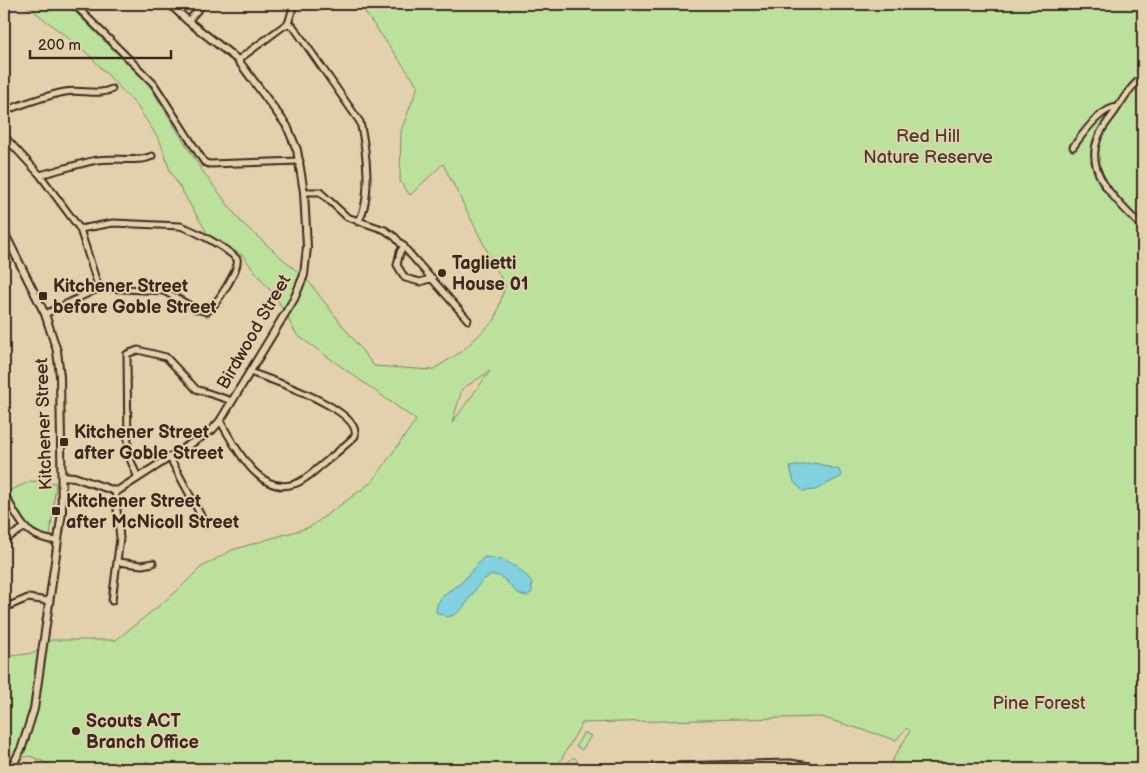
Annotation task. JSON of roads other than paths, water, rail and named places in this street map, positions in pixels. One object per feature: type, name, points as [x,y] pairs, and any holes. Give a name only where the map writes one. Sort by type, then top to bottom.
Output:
[{"type":"street","points":[[74,4],[154,84],[204,162],[209,164],[300,161]]},
{"type":"street","name":"Birdwood Street","points":[[115,491],[207,434],[220,421],[294,299],[307,261],[304,192],[300,161],[287,126],[238,60],[188,21],[170,4]]},
{"type":"street","points":[[188,21],[203,4]]},
{"type":"street","points":[[238,60],[288,24],[294,4]]},
{"type":"street","points":[[288,24],[293,26],[360,122],[363,135],[367,196],[364,212],[358,222]]},
{"type":"street","points":[[1143,78],[1131,87],[1097,141],[1094,152],[1096,168],[1103,184],[1143,228]]},
{"type":"street","points":[[4,111],[55,94],[80,90],[102,92],[112,89]]},
{"type":"street","points":[[1073,148],[1109,109],[1118,107]]},
{"type":"street","points":[[4,136],[40,176],[80,229],[99,289]]},
{"type":"street","points":[[40,176],[97,160],[140,159],[152,156]]},
{"type":"street","points":[[304,192],[320,192],[347,217],[385,230],[404,246],[468,320]]},
{"type":"street","points":[[45,314],[99,289],[164,291],[196,309],[207,312],[233,276],[238,262],[230,253],[190,229],[180,226],[113,223],[80,229]]},
{"type":"street","name":"Kitchener Street","points":[[4,232],[45,314],[59,359],[62,476],[62,512],[34,709],[22,747],[11,769]]},
{"type":"street","points":[[404,246],[400,252],[397,265],[405,278],[420,282],[433,278]]},
{"type":"street","points":[[138,478],[128,454],[127,354],[138,350],[166,357],[196,390],[232,401]]},
{"type":"street","points":[[220,421],[252,468],[268,482],[278,486],[287,486],[304,480],[355,436],[357,430],[354,424],[327,404],[250,372]]},
{"type":"street","points":[[170,458],[206,525]]},
{"type":"street","points":[[62,476],[74,477],[115,491],[120,538],[112,601]]},
{"type":"street","points":[[4,493],[24,528],[34,536],[57,542]]},
{"type":"street","points":[[4,540],[24,528]]},
{"type":"street","points":[[118,562],[142,565],[153,563]]},
{"type":"street","points":[[4,608],[28,598],[48,600]]},
{"type":"street","points":[[647,769],[673,766],[790,763],[830,769]]},
{"type":"water","points":[[815,463],[839,470],[842,476],[815,490],[803,491],[794,482],[790,467]]},
{"type":"water","points":[[484,557],[499,559],[517,567],[532,582],[532,592],[527,596],[522,595],[502,578],[492,575],[479,584],[466,604],[455,614],[447,617],[436,612],[437,604],[444,594],[461,583]]},
{"type":"place","name":"Taglietti House 01","points":[[442,273]]},
{"type":"place","name":"Kitchener Street before Goble Street","points":[[43,296]]},
{"type":"place","name":"Kitchener Street after Goble Street","points":[[64,442]]},
{"type":"place","name":"Kitchener Street after McNicoll Street","points":[[56,511]]},
{"type":"place","name":"Scouts ACT Branch Office","points":[[76,731]]},
{"type":"park label","name":"Red Hill Nature Reserve","points":[[928,146]]},
{"type":"park label","name":"Pine Forest","points":[[1039,703]]}]
